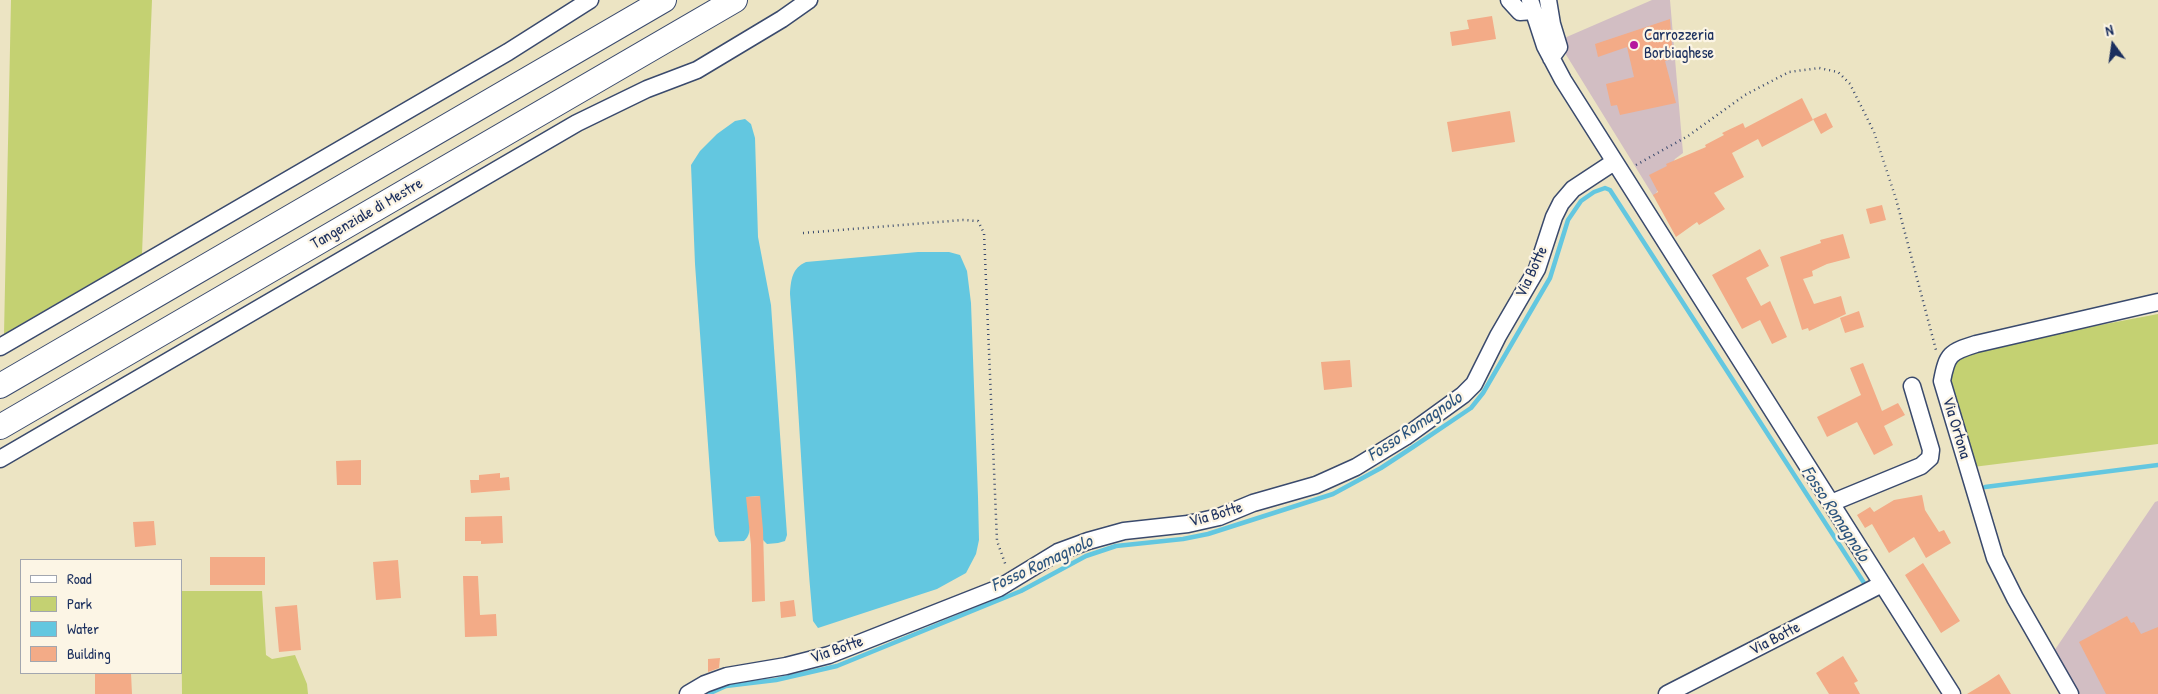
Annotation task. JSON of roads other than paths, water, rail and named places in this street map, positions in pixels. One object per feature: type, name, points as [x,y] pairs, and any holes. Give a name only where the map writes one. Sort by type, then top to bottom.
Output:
[{"type":"highway","points":[[0,386],[664,0]]},
{"type":"highway","name":"Tangenziale di Mestre","points":[[0,427],[735,0]]},
{"type":"street","points":[[0,347],[508,52],[590,0]]},
{"type":"street","points":[[0,459],[576,123],[647,89],[696,70],[782,19],[809,0]]},
{"type":"street","points":[[1509,0],[1520,12],[1531,6],[1551,58],[1618,168],[1952,694]]},
{"type":"street","points":[[1548,0],[1552,24],[1559,47],[1551,58]]},
{"type":"street","name":"Via Botte","points":[[688,694],[705,684],[727,676],[786,666],[829,655],[999,588],[1058,552],[1088,541],[1124,531],[1188,524],[1219,517],[1253,503],[1316,485],[1356,467],[1405,436],[1463,395],[1474,384],[1498,336],[1537,269],[1554,217],[1561,203],[1573,189],[1618,168]]},
{"type":"street","name":"Via Ortona","points":[[2070,694],[2015,598],[1995,558],[1942,381],[1946,362],[1956,350],[1976,344],[2158,302]]},
{"type":"street","points":[[1831,503],[1920,466],[1930,458],[1931,450],[1912,386]]},
{"type":"street","name":"Via Botte","points":[[1667,694],[1882,584]]},
{"type":"water","points":[[745,119],[751,124],[755,138],[758,237],[771,305],[787,535],[785,541],[767,544],[763,540],[759,496],[747,497],[750,527],[744,541],[719,542],[715,535],[695,264],[691,165],[700,151],[717,134],[735,121]]},
{"type":"water","points":[[918,252],[949,252],[960,255],[967,271],[971,303],[978,497],[979,540],[976,554],[966,573],[937,589],[818,628],[813,621],[790,294],[792,279],[795,271],[806,262]]},
{"type":"waterway","name":"Fosso Romagnolo","points":[[708,694],[726,686],[776,680],[837,666],[1021,591],[1086,556],[1116,546],[1183,539],[1208,534],[1333,494],[1381,468],[1471,408],[1483,393],[1550,278],[1568,220],[1581,201],[1594,192],[1605,188],[1610,190],[1866,586]]},
{"type":"waterway","name":"Fosso Romagnolo","points":[[1985,487],[2158,465]]},
{"type":"place","name":"Carrozzeria Borbiaghese","points":[[1634,45]]}]
